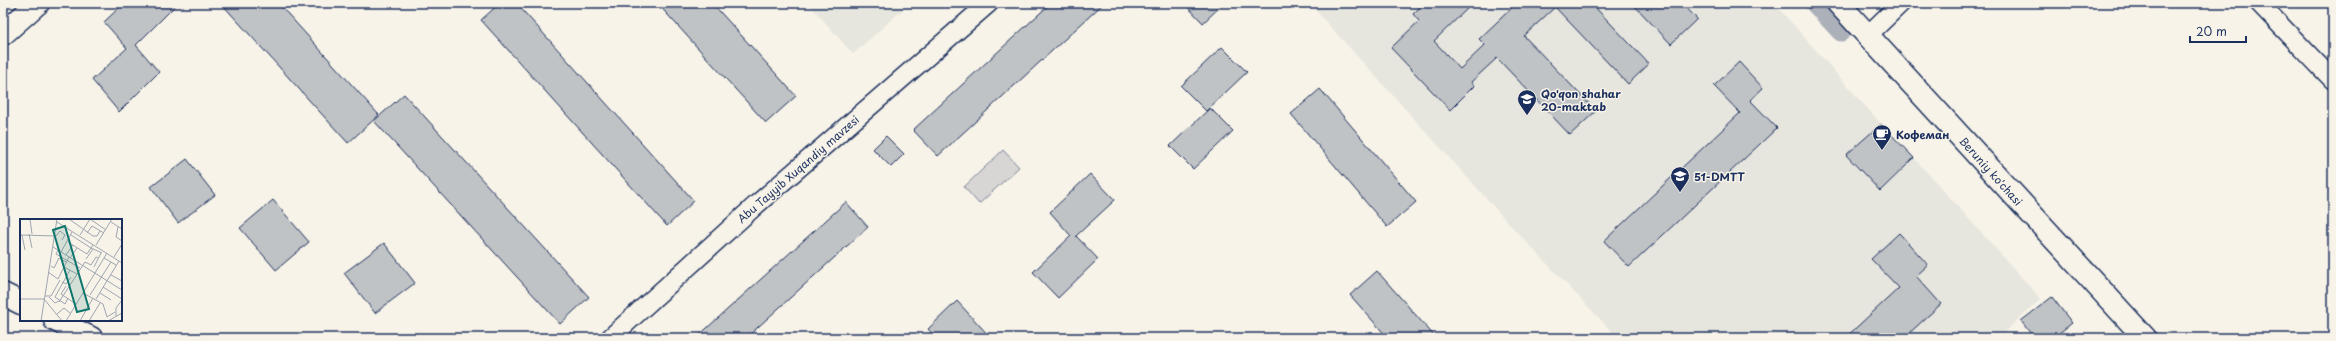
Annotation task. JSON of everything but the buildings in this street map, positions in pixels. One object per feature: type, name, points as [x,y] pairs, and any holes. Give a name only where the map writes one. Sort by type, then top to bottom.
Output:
[{"type":"main road","points":[[3,34],[38,3]]},
{"type":"main road","name":"Beruniy ko'chasi","points":[[1838,3],[2145,338]]},
{"type":"main road","points":[[3,294],[20,302]]},
{"type":"main road","points":[[58,321],[91,338]]},
{"type":"street","name":"Abu Tayyib Xuqandiy mavzesi","points":[[610,338],[756,205],[989,3]]},
{"type":"street","points":[[1868,35],[1901,3]]},
{"type":"street","points":[[2260,3],[2333,80]]},
{"type":"shaded area","points":[[808,3],[910,3],[853,54]]},
{"type":"shaded area","points":[[1309,3],[1774,3],[1881,124],[1846,156],[1880,191],[1914,158],[2041,299],[2004,332],[2009,338],[1618,338],[1515,230]]},
{"type":"shaded area","points":[[1003,150],[1019,167],[979,204],[964,187]]},
{"type":"waterway","points":[[1814,3],[1841,32]]},
{"type":"place","name":"Qo'qon shahar 20-maktab","points":[[1527,116]]},
{"type":"place","name":"Кофеман","points":[[1882,151]]},
{"type":"place","name":"51-DMTT","points":[[1680,193]]}]
